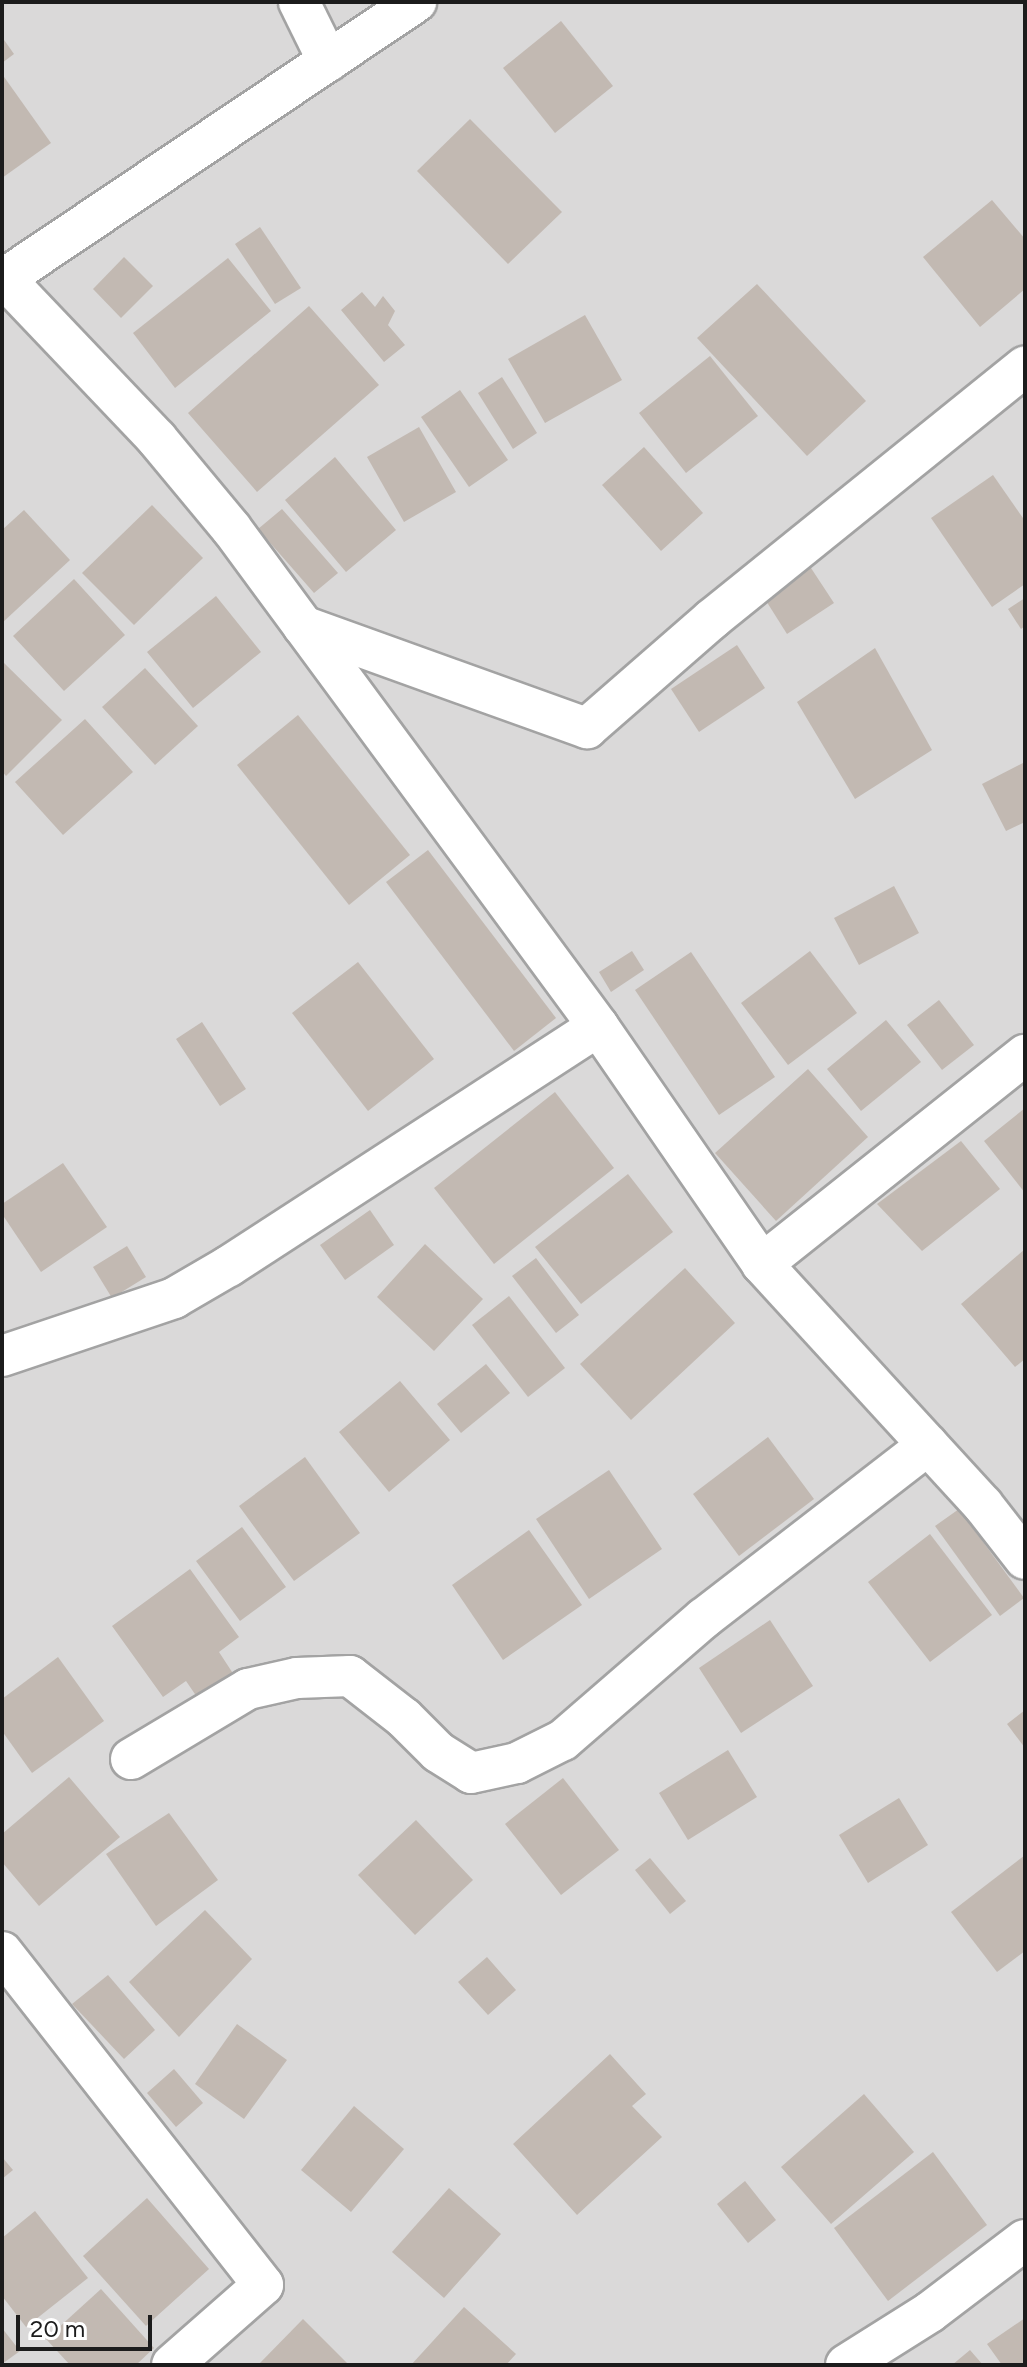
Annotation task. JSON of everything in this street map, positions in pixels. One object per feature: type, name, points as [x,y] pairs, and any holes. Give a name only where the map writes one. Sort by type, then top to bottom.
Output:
[{"type":"street","points":[[299,2],[328,61]]},
{"type":"street","points":[[416,2],[3,278],[157,439],[231,528],[598,1026],[762,1264],[983,1505],[1025,1559]]},
{"type":"street","points":[[303,626],[587,728],[712,619],[1025,366]]},
{"type":"street","points":[[2,1356],[174,1298],[229,1266],[598,1026]]},
{"type":"street","points":[[762,1264],[1025,1055]]},
{"type":"street","points":[[131,1759],[248,1689],[297,1678],[350,1676],[404,1718],[438,1752],[471,1773],[517,1763],[563,1740],[704,1618],[928,1445]]},
{"type":"street","points":[[2,1952],[263,2285],[172,2365]]},
{"type":"street","points":[[846,2365],[930,2312],[1025,2240]]},
{"type":"shaded area","points":[[2,2],[1025,2],[1025,2365],[2,2365]]},
{"type":"building","points":[[561,21],[613,86],[555,133],[503,68]]},
{"type":"building","points":[[2,37],[14,54],[2,63]]},
{"type":"building","points":[[2,74],[51,143],[2,178]]},
{"type":"building","points":[[470,119],[562,212],[508,264],[417,171]]},
{"type":"building","points":[[992,200],[1025,239],[1025,289],[980,327],[923,257]]},
{"type":"building","points":[[260,227],[301,288],[275,304],[235,244]]},
{"type":"building","points":[[124,257],[153,286],[121,318],[93,289]]},
{"type":"building","points":[[228,258],[271,311],[175,388],[133,333]]},
{"type":"building","points":[[757,284],[866,401],[807,456],[697,338]]},
{"type":"building","points":[[362,292],[375,307],[383,296],[395,311],[388,325],[405,345],[384,362],[341,310]]},
{"type":"building","points":[[309,306],[379,385],[257,492],[188,413]]},
{"type":"building","points":[[585,315],[622,380],[545,423],[508,359]]},
{"type":"building","points":[[710,356],[758,416],[686,473],[639,413]]},
{"type":"building","points":[[502,377],[537,433],[513,449],[478,393]]},
{"type":"building","points":[[460,390],[508,460],[469,487],[421,417]]},
{"type":"building","points":[[419,427],[456,492],[404,522],[367,457]]},
{"type":"building","points":[[644,447],[703,513],[661,551],[602,485]]},
{"type":"building","points":[[335,457],[396,530],[346,572],[285,500]]},
{"type":"building","points":[[993,475],[1025,521],[1025,584],[992,607],[931,518]]},
{"type":"building","points":[[152,505],[203,558],[134,625],[82,573]]},
{"type":"building","points":[[282,509],[338,573],[314,593],[258,529]]},
{"type":"building","points":[[24,510],[70,560],[2,623],[2,530]]},
{"type":"building","points":[[809,565],[834,603],[787,634],[763,596]]},
{"type":"building","points":[[74,579],[125,635],[64,691],[13,636]]},
{"type":"building","points":[[216,596],[261,652],[193,708],[147,652]]},
{"type":"building","points":[[1025,598],[1025,626],[1021,629],[1008,609]]},
{"type":"building","points":[[737,645],[765,688],[699,732],[671,689]]},
{"type":"building","points":[[875,648],[932,750],[855,799],[797,702]]},
{"type":"building","points":[[2,661],[62,720],[6,776],[2,771]]},
{"type":"building","points":[[145,668],[198,726],[155,765],[102,707]]},
{"type":"building","points":[[298,715],[410,855],[349,905],[237,765]]},
{"type":"building","points":[[85,719],[133,772],[63,835],[15,782]]},
{"type":"building","points":[[1025,762],[1025,822],[1006,831],[982,784]]},
{"type":"building","points":[[428,850],[556,1018],[514,1051],[386,882]]},
{"type":"building","points":[[894,886],[919,933],[859,965],[834,918]]},
{"type":"building","points":[[632,951],[644,970],[611,992],[599,972]]},
{"type":"building","points":[[810,951],[857,1013],[788,1065],[741,1003]]},
{"type":"building","points":[[691,952],[775,1077],[719,1115],[635,990]]},
{"type":"building","points":[[358,962],[434,1059],[368,1111],[292,1013]]},
{"type":"building","points":[[939,1000],[974,1045],[942,1070],[907,1025]]},
{"type":"building","points":[[886,1020],[921,1062],[861,1111],[827,1069]]},
{"type":"building","points":[[202,1022],[246,1089],[220,1106],[176,1039]]},
{"type":"building","points":[[808,1069],[868,1137],[776,1221],[715,1153]]},
{"type":"building","points":[[555,1092],[614,1168],[494,1264],[434,1188]]},
{"type":"building","points":[[1025,1108],[1025,1193],[984,1141]]},
{"type":"building","points":[[961,1141],[1000,1189],[922,1251],[877,1204]]},
{"type":"building","points":[[63,1163],[107,1227],[41,1272],[2,1214],[2,1204]]},
{"type":"building","points":[[628,1174],[673,1232],[581,1304],[535,1247]]},
{"type":"building","points":[[370,1210],[394,1245],[345,1280],[320,1245]]},
{"type":"building","points":[[425,1244],[483,1299],[434,1351],[377,1297]]},
{"type":"building","points":[[127,1246],[146,1277],[112,1298],[93,1267]]},
{"type":"building","points":[[1025,1249],[1025,1359],[1015,1367],[961,1304]]},
{"type":"building","points":[[536,1258],[579,1315],[556,1333],[512,1276]]},
{"type":"building","points":[[685,1268],[735,1323],[631,1420],[580,1364]]},
{"type":"building","points":[[509,1296],[565,1368],[528,1397],[472,1325]]},
{"type":"building","points":[[486,1364],[510,1393],[461,1433],[437,1404]]},
{"type":"building","points":[[400,1381],[450,1440],[389,1492],[339,1432]]},
{"type":"building","points":[[768,1437],[814,1499],[739,1556],[693,1494]]},
{"type":"building","points":[[305,1457],[360,1533],[294,1581],[239,1506]]},
{"type":"building","points":[[609,1470],[662,1549],[589,1599],[536,1519]]},
{"type":"building","points":[[959,1509],[1024,1598],[1000,1616],[935,1526]]},
{"type":"building","points":[[242,1527],[286,1587],[240,1621],[196,1561]]},
{"type":"building","points":[[529,1530],[582,1605],[503,1660],[452,1585]]},
{"type":"building","points":[[930,1534],[992,1615],[930,1662],[868,1582]]},
{"type":"building","points":[[190,1569],[239,1637],[219,1652],[234,1675],[199,1700],[186,1681],[163,1697],[112,1626]]},
{"type":"building","points":[[770,1620],[813,1686],[741,1733],[699,1668]]},
{"type":"building","points":[[58,1657],[104,1721],[32,1773],[2,1731],[2,1699]]},
{"type":"building","points":[[1025,1710],[1025,1748],[1007,1724]]},
{"type":"building","points":[[728,1750],[757,1797],[688,1840],[659,1793]]},
{"type":"building","points":[[69,1777],[120,1837],[39,1906],[2,1862],[2,1834]]},
{"type":"building","points":[[563,1778],[619,1850],[561,1895],[505,1824]]},
{"type":"building","points":[[899,1798],[928,1845],[868,1883],[839,1835]]},
{"type":"building","points":[[169,1813],[218,1880],[156,1926],[106,1854]]},
{"type":"building","points":[[416,1820],[473,1880],[415,1935],[358,1875]]},
{"type":"building","points":[[1025,1855],[1025,1951],[997,1972],[951,1912]]},
{"type":"building","points":[[650,1858],[686,1901],[670,1914],[635,1870]]},
{"type":"building","points":[[205,1910],[252,1959],[179,2037],[129,1982]]},
{"type":"building","points":[[487,1957],[516,1990],[488,2015],[458,1982]]},
{"type":"building","points":[[108,1975],[155,2030],[124,2059],[72,2004]]},
{"type":"building","points":[[237,2024],[287,2060],[244,2119],[195,2084]]},
{"type":"building","points":[[610,2054],[646,2094],[632,2106],[662,2137],[577,2215],[513,2144]]},
{"type":"building","points":[[174,2069],[203,2103],[176,2127],[147,2093]]},
{"type":"building","points":[[864,2094],[914,2152],[831,2224],[781,2167]]},
{"type":"building","points":[[354,2106],[404,2149],[351,2212],[301,2170]]},
{"type":"building","points":[[933,2152],[987,2225],[888,2301],[834,2228]]},
{"type":"building","points":[[2,2157],[13,2170],[2,2179]]},
{"type":"building","points":[[745,2181],[776,2220],[748,2243],[717,2204]]},
{"type":"building","points":[[449,2188],[501,2234],[444,2298],[392,2252]]},
{"type":"building","points":[[147,2198],[209,2269],[146,2326],[83,2256]]},
{"type":"building","points":[[35,2211],[88,2278],[26,2327],[2,2296],[2,2238]]},
{"type":"building","points":[[101,2289],[154,2348],[136,2365],[70,2365],[46,2339]]},
{"type":"building","points":[[464,2307],[516,2354],[506,2365],[411,2365]]},
{"type":"building","points":[[1025,2318],[1025,2365],[1002,2365],[987,2344]]},
{"type":"building","points":[[303,2319],[349,2365],[258,2365]]},
{"type":"building","points":[[2,2328],[20,2351],[2,2364]]},
{"type":"building","points":[[970,2350],[983,2365],[952,2365]]}]
